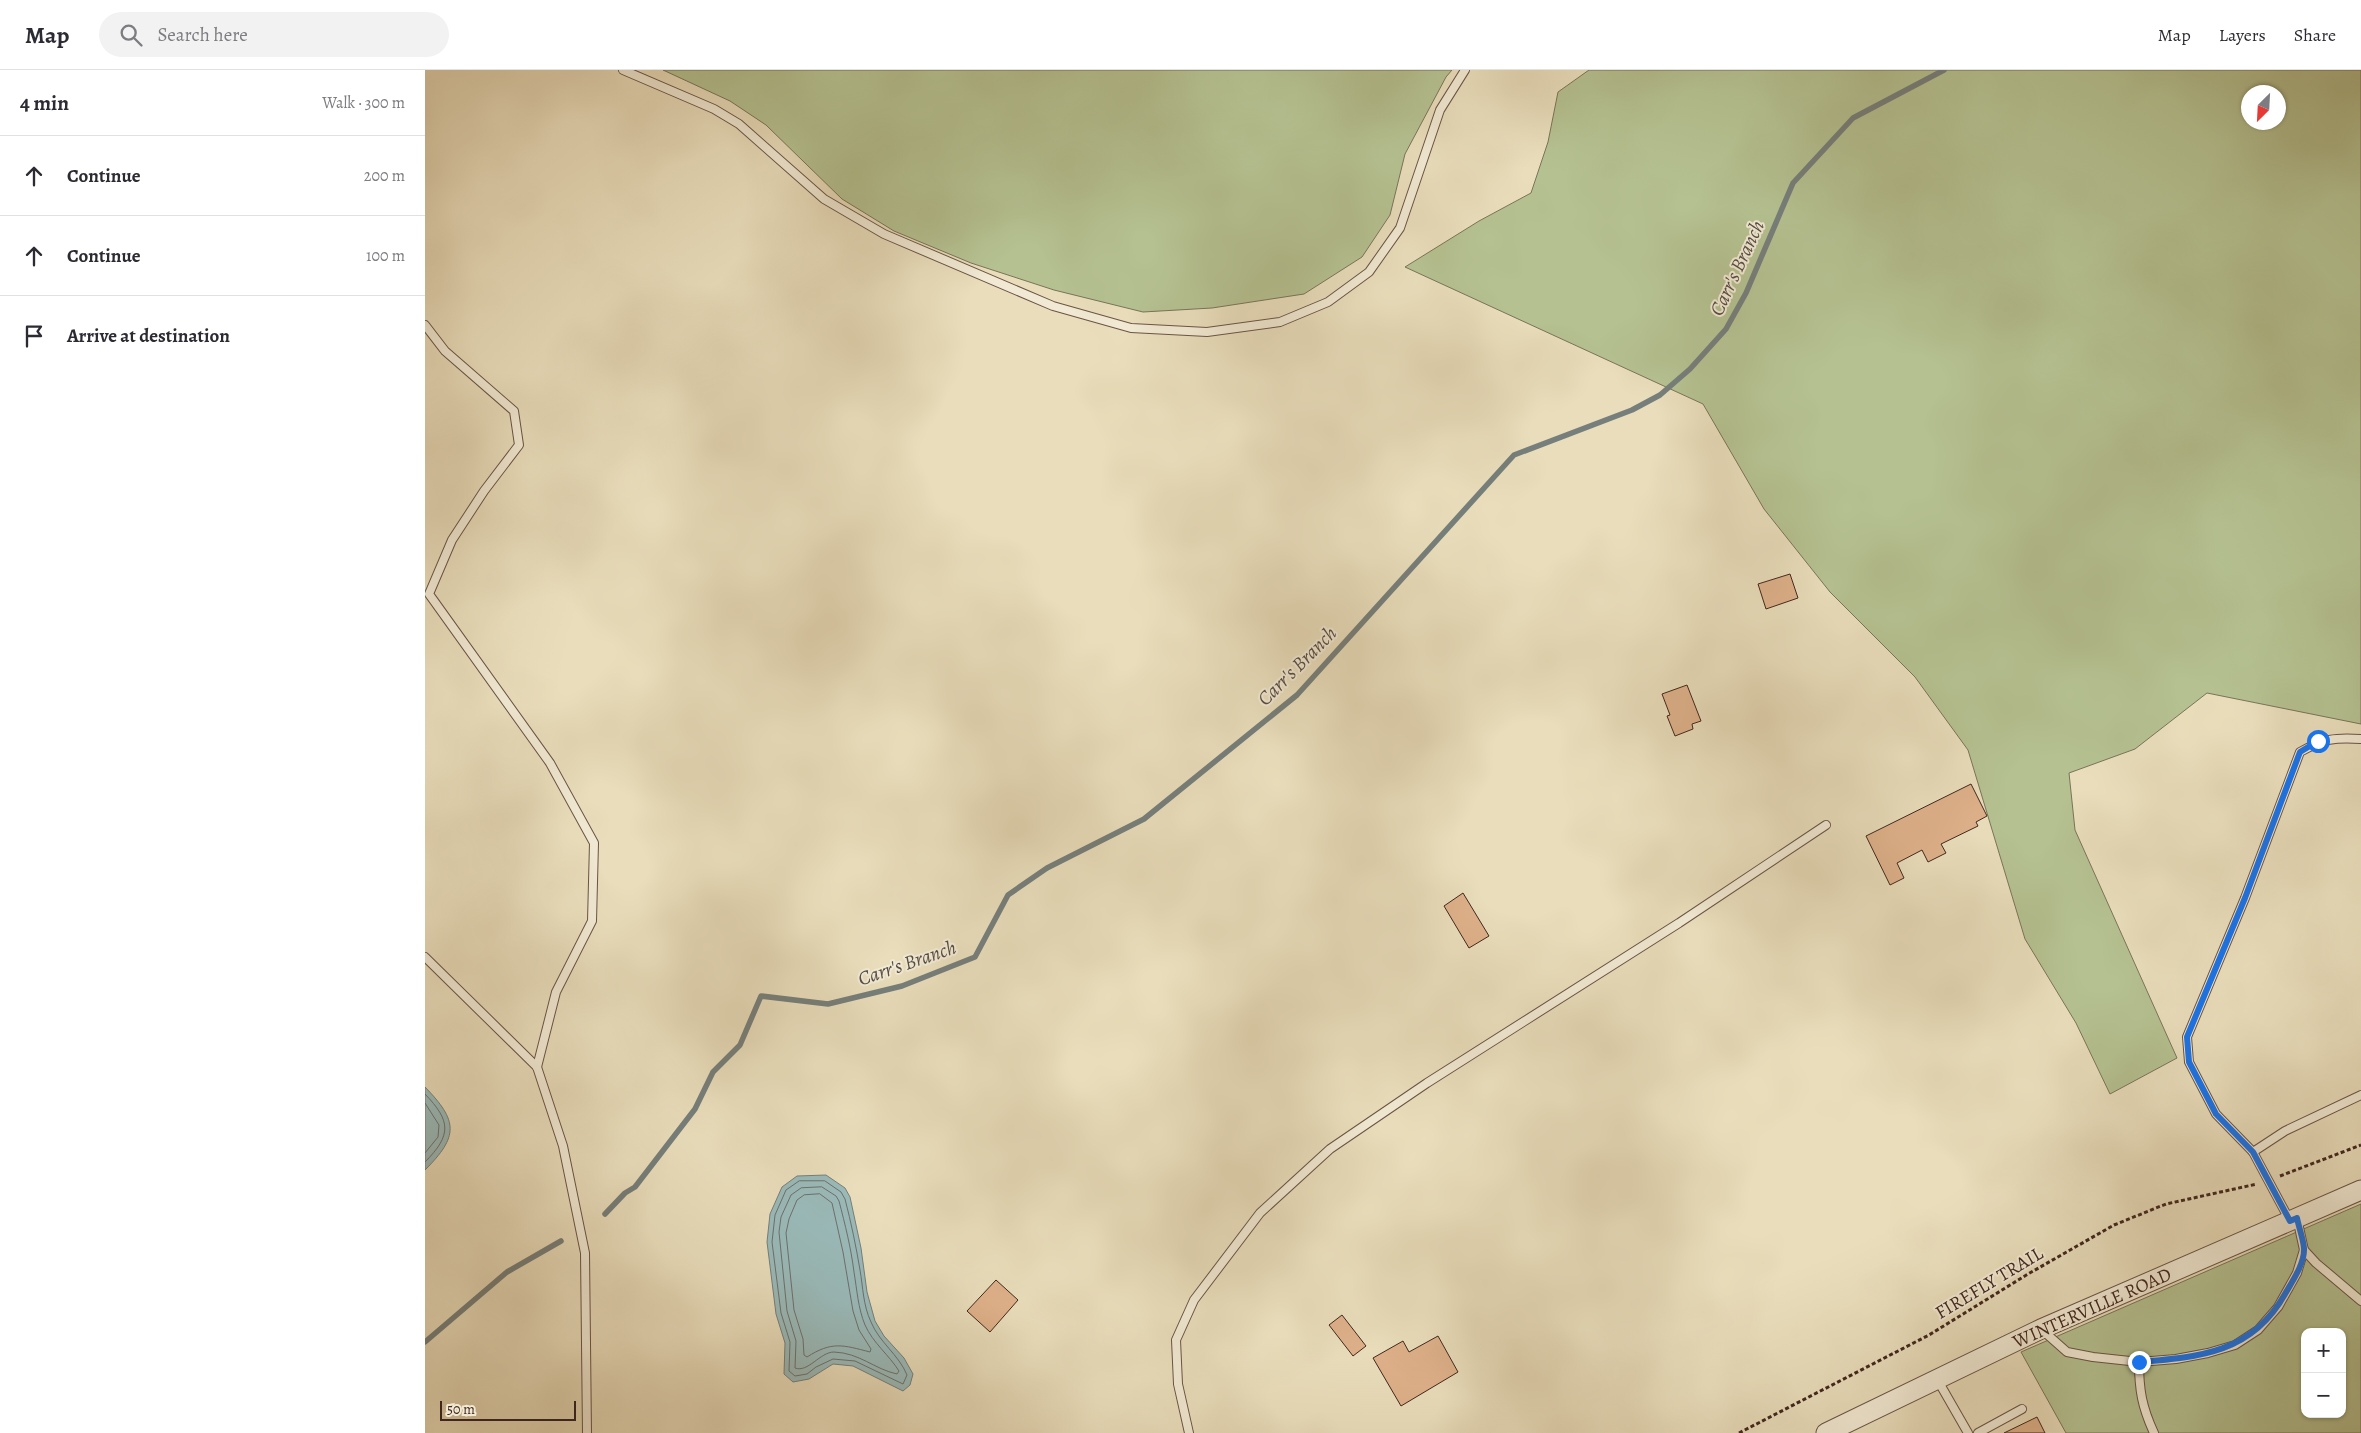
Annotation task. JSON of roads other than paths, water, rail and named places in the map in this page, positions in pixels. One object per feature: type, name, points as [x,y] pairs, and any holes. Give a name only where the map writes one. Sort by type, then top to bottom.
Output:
[{"type":"street","name":"WINTERVILLE ROAD","points":[[1826,1433],[2041,1329],[2361,1190]]},
{"type":"lane","points":[[623,70],[714,109],[739,124],[824,199],[884,234],[1053,306],[1131,328],[1207,332],[1281,322],[1328,302],[1369,272],[1400,228],[1440,110],[1465,70]]},
{"type":"lane","points":[[425,325],[445,350],[514,411],[519,445],[484,491],[452,540],[429,594],[550,763],[593,843],[592,921],[556,992],[537,1067]]},
{"type":"lane","points":[[2361,739],[2338,738],[2318,741],[2300,752],[2245,898],[2187,1037],[2189,1062],[2216,1114],[2253,1152],[2294,1220],[2304,1250],[2316,1264],[2361,1301]]},
{"type":"lane","points":[[1189,1433],[1178,1384],[1176,1340],[1194,1300],[1260,1214],[1330,1149],[1427,1083],[1679,923],[1827,824]]},
{"type":"lane","points":[[425,957],[537,1067],[563,1146],[585,1253],[587,1433]]},
{"type":"lane","points":[[2253,1152],[2285,1131],[2361,1095]]},
{"type":"lane","points":[[2041,1329],[2067,1352],[2093,1358],[2139,1362],[2176,1359],[2208,1353],[2235,1345],[2258,1330],[2278,1307],[2297,1273],[2304,1250]]},
{"type":"lane","points":[[2139,1362],[2139,1390],[2144,1410],[2154,1433]]},
{"type":"lane","points":[[1937,1379],[1968,1433]]},
{"type":"lane","points":[[1978,1433],[2022,1409]]},
{"type":"water","points":[[425,1087],[444,1110],[450,1128],[449,1138],[444,1147],[425,1170]]},
{"type":"water","points":[[826,1175],[845,1188],[850,1197],[861,1248],[867,1292],[875,1321],[884,1336],[904,1358],[913,1374],[910,1385],[903,1391],[853,1366],[833,1364],[809,1379],[793,1382],[784,1374],[785,1343],[776,1314],[767,1242],[770,1214],[782,1187],[797,1176]]},
{"type":"waterway","name":"Carr's Branch","points":[[605,1214],[625,1193],[635,1187],[695,1109],[713,1072],[740,1045],[761,996],[828,1004],[902,986],[975,957],[1008,895],[1047,868],[1144,819],[1297,695],[1514,455],[1632,410],[1660,395],[1690,369],[1726,329],[1746,293],[1793,183],[1853,118],[1944,70]]},
{"type":"waterway","name":"Carr's Branch","points":[[425,1342],[507,1272],[561,1241]]}]
